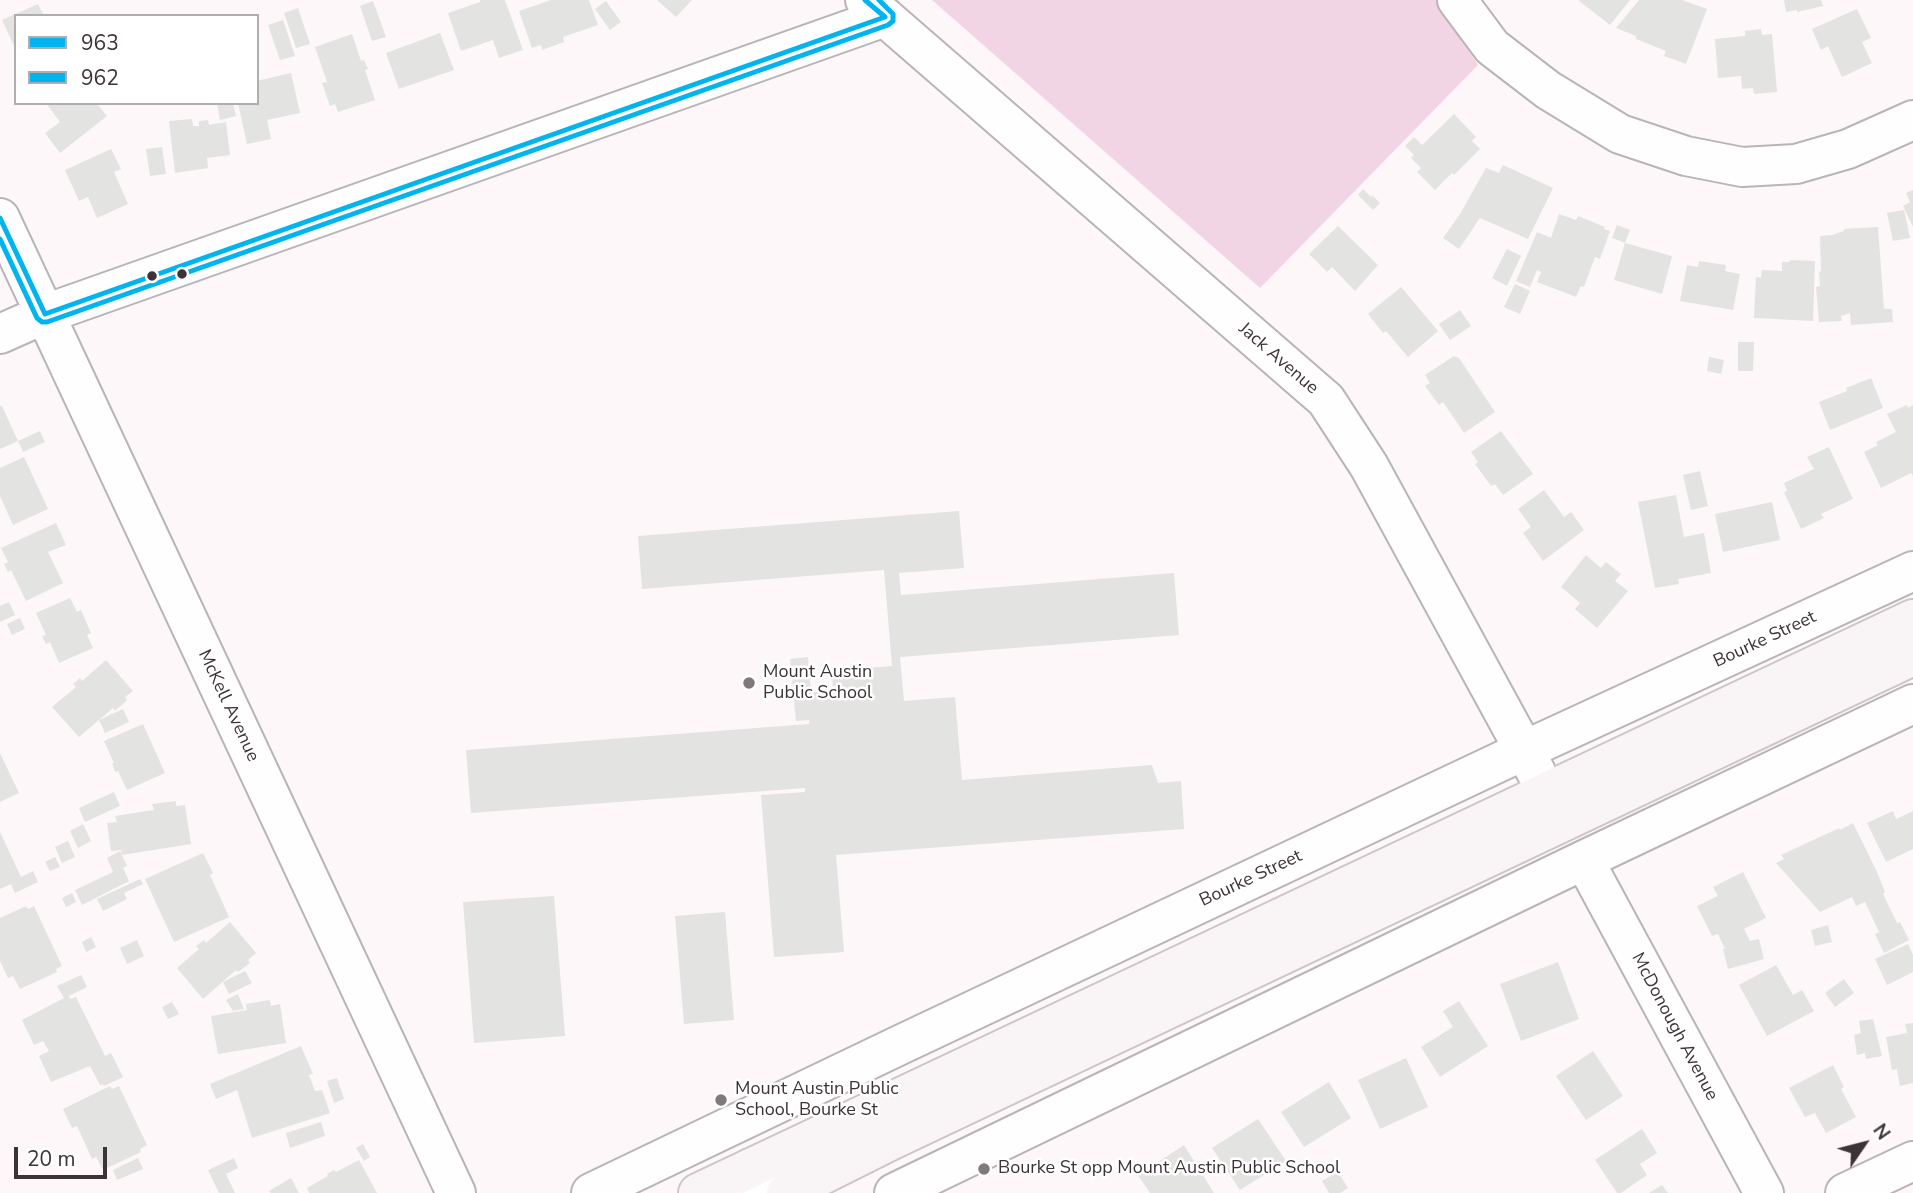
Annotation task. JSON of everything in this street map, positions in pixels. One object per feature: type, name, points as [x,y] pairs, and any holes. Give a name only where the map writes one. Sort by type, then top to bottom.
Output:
[{"type":"main road","points":[[786,1193],[1555,808],[1913,619]]},
{"type":"main road","points":[[698,1193],[756,1181],[1555,808],[1913,656]]},
{"type":"street","points":[[1457,0],[1492,47],[1548,90],[1620,134],[1686,156],[1742,167],[1796,164],[1848,149],[1913,120]]},
{"type":"street","points":[[0,334],[45,314],[875,9]]},
{"type":"street","name":"Jack Avenue","points":[[875,9],[1326,400],[1369,466],[1555,808]]},
{"type":"street","name":"McKell Avenue","points":[[0,218],[456,1193]]},
{"type":"street","name":"Bourke Street","points":[[591,1193],[1525,750],[1913,571]]},
{"type":"street","points":[[894,1193],[1913,704]]},
{"type":"street","name":"McDonough Avenue","points":[[1584,860],[1764,1193]]},
{"type":"street","points":[[1845,1193],[1913,1161]]},
{"type":"shaded area","points":[[932,0],[1437,0],[1478,65],[1260,288]]},
{"type":"building","points":[[480,0],[505,0],[523,50],[499,58],[493,40],[461,51],[448,13]]},
{"type":"building","points":[[551,0],[589,0],[598,25],[563,37],[564,42],[542,50],[541,45],[532,48],[519,11]]},
{"type":"building","points":[[657,0],[692,0],[676,17]]},
{"type":"building","points":[[1578,0],[1630,0],[1610,25]]},
{"type":"building","points":[[1639,0],[1682,0],[1707,9],[1686,64],[1664,56],[1666,51],[1616,28]]},
{"type":"building","points":[[1784,0],[1821,0],[1823,6],[1786,12]]},
{"type":"building","points":[[373,1],[386,37],[372,41],[360,6]]},
{"type":"building","points":[[606,1],[621,22],[610,30],[595,9]]},
{"type":"building","points":[[38,4],[43,14],[16,14]]},
{"type":"building","points":[[298,8],[310,44],[296,48],[284,13]]},
{"type":"building","points":[[1857,9],[1871,38],[1862,42],[1872,63],[1842,77],[1828,46],[1821,50],[1812,29]]},
{"type":"building","points":[[14,15],[14,46],[2,20]]},
{"type":"building","points":[[283,20],[295,56],[280,60],[268,25]]},
{"type":"building","points":[[1761,29],[1762,35],[1772,34],[1777,92],[1754,94],[1753,88],[1742,89],[1741,76],[1718,78],[1715,39],[1745,36],[1745,31]]},
{"type":"building","points":[[440,33],[454,70],[399,89],[386,53]]},
{"type":"building","points":[[352,34],[361,61],[364,60],[368,69],[365,70],[375,100],[338,112],[335,104],[330,106],[322,83],[327,82],[315,47]]},
{"type":"building","points":[[291,73],[300,113],[267,120],[271,139],[247,144],[238,105],[259,105],[259,81]]},
{"type":"building","points":[[47,105],[98,105],[107,116],[60,153],[45,133],[60,122]]},
{"type":"building","points":[[217,105],[233,105],[236,116],[220,120]]},
{"type":"building","points":[[1454,114],[1476,137],[1472,141],[1480,149],[1435,190],[1417,172],[1421,168],[1411,158],[1414,155],[1405,146],[1414,137],[1422,145]]},
{"type":"building","points":[[192,119],[193,126],[199,126],[199,121],[208,120],[209,125],[226,122],[230,155],[207,158],[208,168],[175,173],[169,121]]},
{"type":"building","points":[[162,147],[166,174],[150,176],[146,149]]},
{"type":"building","points":[[111,149],[121,169],[114,172],[128,204],[97,218],[88,197],[79,201],[65,170]]},
{"type":"building","points":[[1503,165],[1553,188],[1528,239],[1480,218],[1459,249],[1443,238],[1486,168],[1499,173]]},
{"type":"building","points":[[1363,189],[1380,203],[1373,210],[1358,195]]},
{"type":"building","points":[[1913,190],[1913,227],[1903,206],[1910,202],[1906,193]]},
{"type":"building","points":[[1904,210],[1910,238],[1893,241],[1887,213]]},
{"type":"building","points":[[1559,214],[1576,220],[1578,216],[1610,231],[1600,259],[1595,257],[1584,287],[1581,286],[1576,297],[1537,282],[1541,272],[1537,270],[1530,287],[1516,281],[1537,232],[1551,238]]},
{"type":"building","points":[[1617,225],[1630,230],[1625,243],[1612,238]]},
{"type":"building","points":[[1338,226],[1378,265],[1355,291],[1332,267],[1327,272],[1309,254]]},
{"type":"building","points":[[1878,227],[1884,309],[1892,309],[1893,322],[1851,325],[1850,313],[1841,316],[1842,321],[1819,322],[1816,287],[1820,286],[1820,236],[1832,235],[1844,229]]},
{"type":"building","points":[[1625,243],[1672,256],[1662,294],[1614,280]]},
{"type":"building","points":[[1507,249],[1521,256],[1507,286],[1492,278]]},
{"type":"building","points":[[1699,261],[1726,265],[1725,271],[1740,274],[1733,310],[1680,301],[1687,265],[1698,267]]},
{"type":"building","points":[[1815,261],[1813,321],[1754,318],[1756,277],[1761,278],[1762,270],[1782,271],[1782,262]]},
{"type":"building","points":[[1515,284],[1530,291],[1520,314],[1504,307]]},
{"type":"building","points":[[1401,287],[1438,331],[1408,357],[1368,314]]},
{"type":"building","points":[[1460,310],[1471,326],[1450,340],[1439,324]]},
{"type":"building","points":[[1738,342],[1754,342],[1753,371],[1738,371]]},
{"type":"building","points":[[1454,356],[1459,358],[1495,412],[1464,433],[1443,402],[1439,405],[1425,386],[1430,383],[1425,375]]},
{"type":"building","points":[[1709,357],[1724,360],[1721,374],[1707,371]]},
{"type":"building","points":[[1871,378],[1883,408],[1830,430],[1819,402]]},
{"type":"building","points":[[1907,405],[1908,408],[1913,405],[1913,476],[1911,473],[1881,488],[1864,452],[1878,445],[1876,442],[1896,432],[1887,414]]},
{"type":"building","points":[[0,406],[18,441],[0,449]]},
{"type":"building","points":[[40,431],[45,442],[23,452],[18,441]]},
{"type":"building","points":[[1501,431],[1533,474],[1503,495],[1495,484],[1491,486],[1475,464],[1478,462],[1471,452]]},
{"type":"building","points":[[1829,447],[1853,499],[1821,514],[1824,518],[1801,529],[1784,492],[1787,491],[1784,483],[1814,469],[1807,457]]},
{"type":"building","points":[[24,457],[48,509],[13,525],[0,496],[0,468]]},
{"type":"building","points":[[1700,471],[1708,506],[1691,510],[1683,475]]},
{"type":"building","points":[[1544,490],[1564,517],[1571,512],[1584,530],[1543,561],[1523,533],[1531,527],[1518,509]]},
{"type":"building","points":[[1676,495],[1684,537],[1704,533],[1711,573],[1678,579],[1679,584],[1655,588],[1638,502]]},
{"type":"building","points":[[1772,502],[1780,540],[1723,552],[1715,514]]},
{"type":"building","points":[[959,511],[964,568],[899,573],[901,595],[1174,573],[1179,635],[900,657],[904,701],[955,697],[962,780],[1152,765],[1158,783],[1181,781],[1184,829],[836,855],[844,952],[774,957],[761,795],[805,792],[805,788],[471,813],[466,750],[809,724],[809,720],[796,721],[790,659],[808,657],[811,692],[833,691],[832,671],[892,666],[884,570],[642,589],[638,536]]},
{"type":"building","points":[[56,523],[66,545],[48,552],[63,583],[26,601],[11,570],[8,572],[4,564],[8,562],[1,548]]},
{"type":"building","points":[[1586,555],[1601,568],[1606,562],[1621,574],[1615,581],[1628,591],[1597,628],[1575,609],[1580,603],[1561,587]]},
{"type":"building","points":[[70,598],[77,612],[81,610],[91,633],[87,635],[93,648],[59,663],[50,642],[46,644],[42,636],[46,635],[36,613]]},
{"type":"building","points":[[9,602],[15,615],[0,622],[0,606]]},
{"type":"building","points":[[20,618],[25,629],[12,635],[7,624]]},
{"type":"building","points":[[106,660],[133,691],[115,711],[113,708],[79,737],[52,707],[76,687],[73,684],[80,678],[82,681]]},
{"type":"building","points":[[123,709],[129,722],[105,733],[99,720]]},
{"type":"building","points":[[143,724],[165,773],[127,790],[118,771],[115,772],[104,741]]},
{"type":"building","points":[[0,753],[19,793],[0,802]]},
{"type":"building","points":[[114,792],[120,806],[85,822],[79,808]]},
{"type":"building","points":[[176,801],[176,806],[185,805],[191,844],[122,855],[121,850],[111,851],[107,823],[117,822],[115,816],[154,810],[152,804]]},
{"type":"building","points":[[1893,811],[1896,819],[1913,811],[1913,849],[1886,862],[1867,823]]},
{"type":"building","points":[[1853,823],[1877,872],[1885,892],[1883,894],[1909,940],[1884,953],[1875,934],[1879,932],[1865,902],[1856,906],[1852,897],[1820,912],[1776,863],[1784,859],[1781,855]]},
{"type":"building","points":[[83,824],[91,841],[78,848],[70,831]]},
{"type":"building","points":[[0,832],[21,877],[33,871],[38,882],[15,893],[11,884],[0,889]]},
{"type":"building","points":[[68,841],[75,857],[62,863],[55,847]]},
{"type":"building","points":[[120,851],[127,866],[123,868],[129,881],[82,905],[75,890],[113,872],[107,858]]},
{"type":"building","points":[[203,853],[229,917],[174,942],[145,879]]},
{"type":"building","points":[[55,857],[60,867],[50,871],[45,862]]},
{"type":"building","points":[[1743,872],[1766,918],[1744,929],[1750,941],[1759,939],[1764,959],[1728,969],[1725,949],[1718,934],[1712,936],[1697,906],[1718,896],[1713,887]]},
{"type":"building","points":[[140,879],[143,884],[124,893],[127,899],[103,911],[97,899]]},
{"type":"building","points":[[72,893],[76,902],[66,907],[62,898]]},
{"type":"building","points":[[554,896],[565,1036],[474,1043],[463,902]]},
{"type":"building","points":[[26,906],[28,909],[34,906],[62,966],[56,969],[57,972],[20,989],[13,976],[8,978],[0,961],[0,918]]},
{"type":"building","points":[[725,912],[734,1020],[684,1024],[675,916]]},
{"type":"building","points":[[230,922],[256,953],[248,960],[250,963],[238,972],[236,970],[203,999],[177,968],[199,949],[196,946],[204,940],[206,943]]},
{"type":"building","points":[[1828,925],[1832,942],[1815,946],[1811,930]]},
{"type":"building","points":[[91,937],[96,947],[86,952],[82,942]]},
{"type":"building","points":[[137,940],[144,956],[127,964],[120,948]]},
{"type":"building","points":[[1908,944],[1913,955],[1913,972],[1887,985],[1875,959]]},
{"type":"building","points":[[1558,962],[1579,1019],[1521,1041],[1500,984]]},
{"type":"building","points":[[1776,965],[1793,995],[1802,990],[1814,1011],[1767,1036],[1739,985]]},
{"type":"building","points":[[245,971],[252,983],[229,994],[223,982]]},
{"type":"building","points":[[81,975],[87,987],[69,996],[70,999],[76,997],[105,1056],[111,1053],[123,1077],[104,1086],[100,1085],[90,1066],[51,1082],[39,1056],[49,1051],[43,1041],[34,1045],[22,1020],[64,998],[57,986]]},
{"type":"building","points":[[1844,979],[1854,993],[1835,1007],[1825,993]]},
{"type":"building","points":[[238,994],[244,1009],[233,1011],[226,1000]]},
{"type":"building","points":[[270,1000],[271,1006],[280,1004],[286,1043],[218,1054],[211,1016],[247,1010],[246,1004]]},
{"type":"building","points":[[1459,1001],[1488,1046],[1440,1077],[1421,1047],[1453,1027],[1443,1011]]},
{"type":"building","points":[[172,1002],[179,1014],[168,1019],[162,1007]]},
{"type":"building","points":[[1873,1019],[1882,1056],[1866,1059],[1865,1053],[1857,1055],[1854,1035],[1861,1033],[1859,1021]]},
{"type":"building","points":[[1913,1023],[1913,1083],[1900,1086],[1897,1069],[1892,1070],[1886,1037],[1907,1033],[1905,1024]]},
{"type":"building","points":[[301,1046],[313,1074],[309,1075],[315,1091],[322,1090],[330,1113],[252,1138],[237,1090],[216,1099],[210,1084]]},
{"type":"building","points":[[1593,1051],[1623,1096],[1586,1120],[1556,1076]]},
{"type":"building","points":[[1406,1058],[1428,1107],[1380,1129],[1358,1080]]},
{"type":"building","points":[[1833,1065],[1844,1087],[1841,1089],[1856,1117],[1826,1133],[1815,1113],[1805,1117],[1789,1088]]},
{"type":"building","points":[[337,1078],[344,1099],[334,1103],[327,1081]]},
{"type":"building","points":[[1329,1082],[1351,1118],[1304,1147],[1281,1112]]},
{"type":"building","points":[[110,1086],[112,1089],[119,1086],[147,1145],[140,1149],[141,1152],[103,1170],[96,1157],[92,1159],[77,1126],[72,1128],[63,1109]]},
{"type":"building","points":[[1258,1119],[1286,1161],[1240,1190],[1212,1148]]},
{"type":"building","points":[[321,1122],[325,1136],[290,1148],[286,1133]]},
{"type":"building","points":[[1642,1129],[1657,1153],[1640,1164],[1647,1175],[1617,1193],[1595,1160]]},
{"type":"building","points":[[363,1144],[370,1157],[364,1161],[356,1148]]},
{"type":"building","points":[[1184,1145],[1214,1193],[1150,1193],[1138,1175]]},
{"type":"building","points":[[138,1158],[143,1169],[117,1180],[113,1170]]},
{"type":"building","points":[[234,1158],[238,1168],[226,1174],[235,1193],[219,1193],[208,1170]]},
{"type":"building","points":[[359,1160],[377,1193],[309,1193],[307,1188],[328,1176],[327,1174]]},
{"type":"building","points":[[1338,1172],[1348,1188],[1340,1193],[1329,1193],[1322,1181]]},
{"type":"building","points":[[291,1178],[299,1193],[269,1191]]},
{"type":"building","points":[[1662,1185],[1668,1193],[1649,1193]]},
{"type":"transit line","name":"963","points":[[0,218],[45,314],[885,17],[865,0]]},
{"type":"transit line","name":"962","points":[[0,239],[37,318],[47,322],[888,25],[893,21],[893,14],[879,0]]},
{"type":"place","name":"Mount Austin Public School","points":[[749,683]]},
{"type":"place","name":"Mount Austin Public School, Bourke St","points":[[721,1100]]},
{"type":"place","name":"Bourke St opp Mount Austin Public School","points":[[984,1169]]}]
